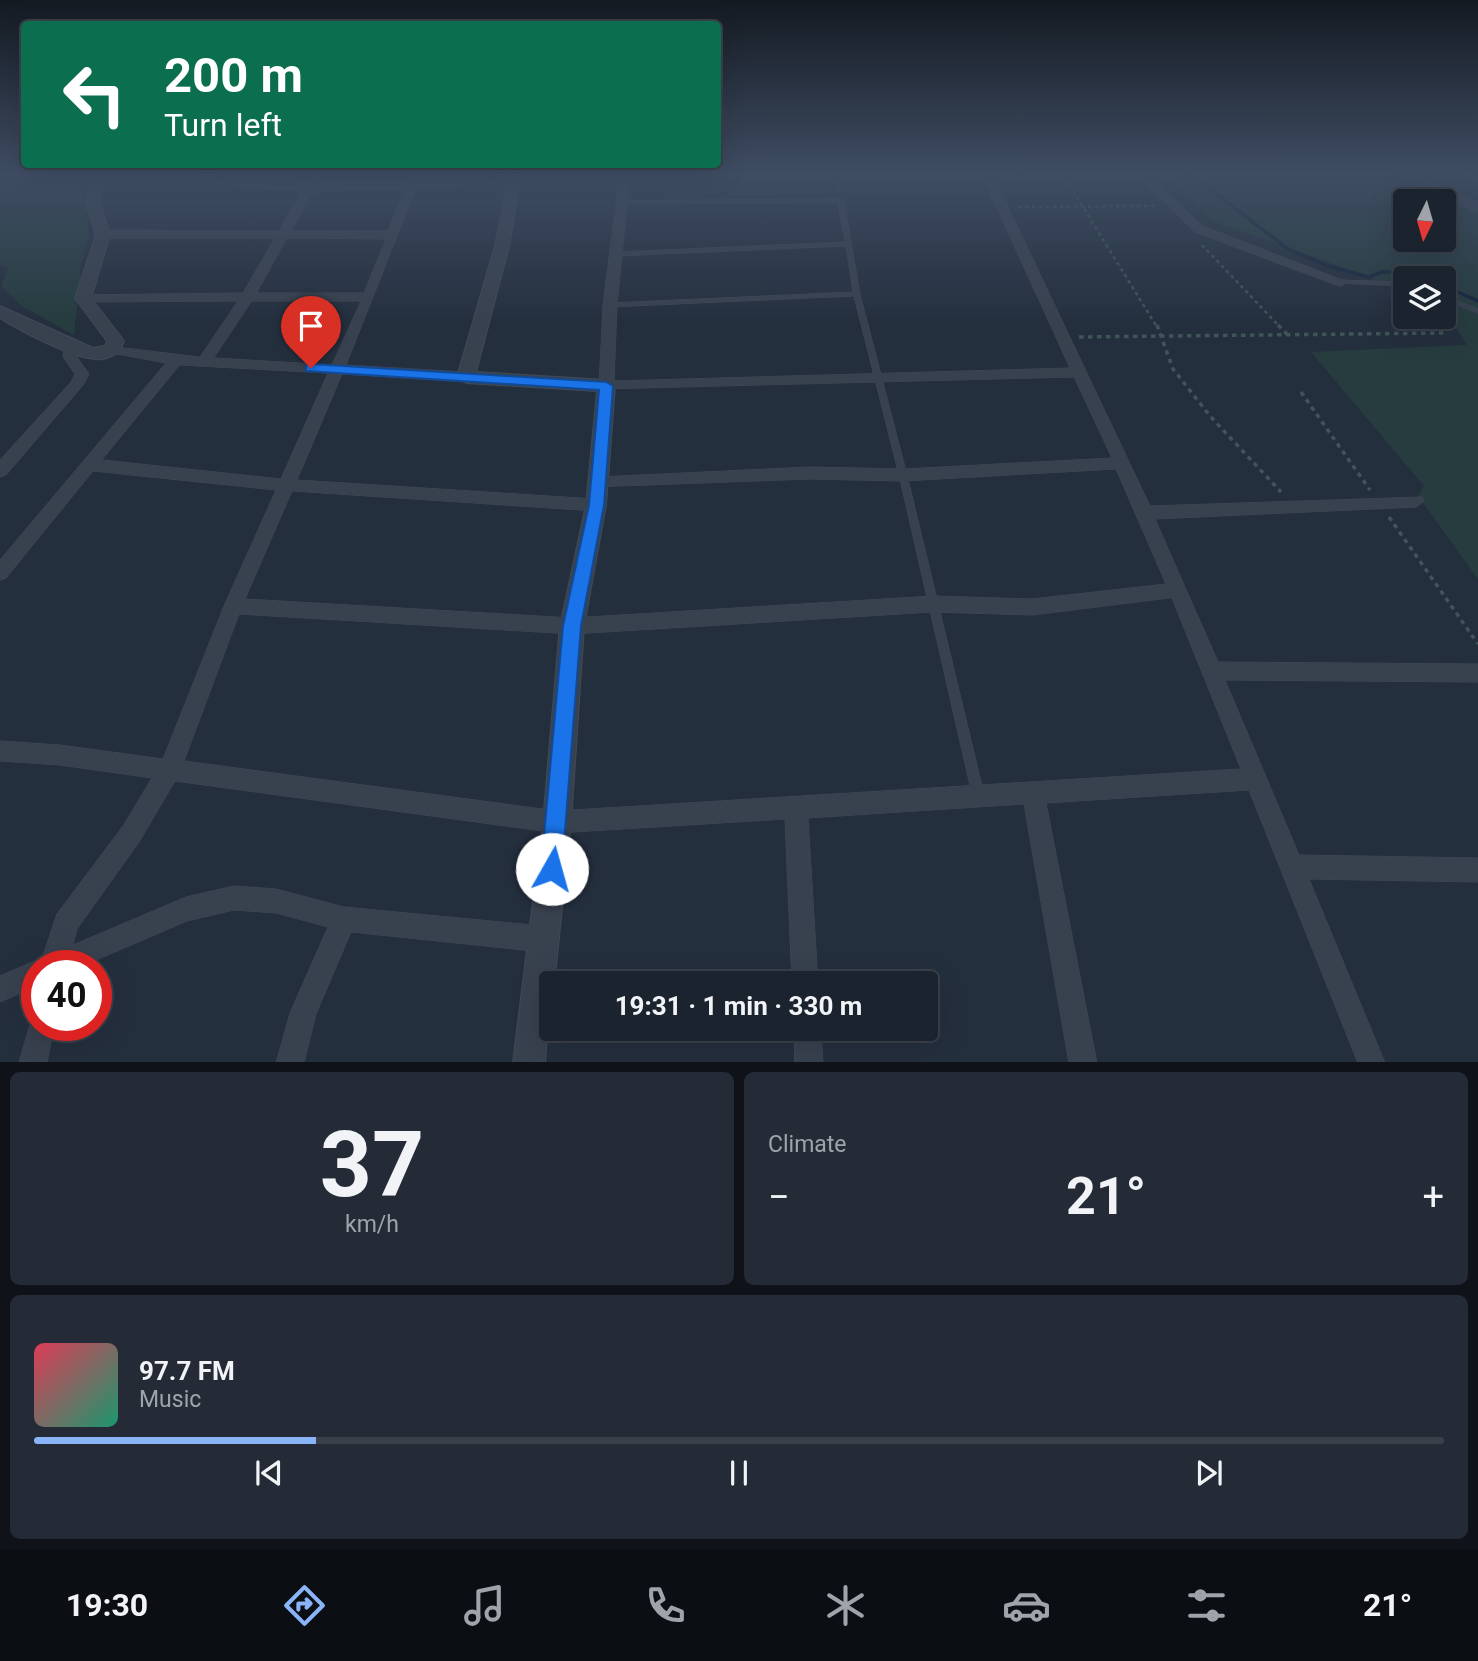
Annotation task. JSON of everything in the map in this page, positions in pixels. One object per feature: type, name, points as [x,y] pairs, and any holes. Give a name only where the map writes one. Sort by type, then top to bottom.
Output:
[{"type":"street","points":[[98,223],[103,234],[83,298],[90,311],[116,341],[112,349]]},
{"type":"street","points":[[204,362],[248,297],[290,223]]},
{"type":"street","points":[[58,950],[66,923],[131,834],[170,769],[233,606],[338,370],[397,223]]},
{"type":"street","points":[[466,377],[507,223]]},
{"type":"street","points":[[529,1062],[557,822],[572,626],[597,494],[610,305],[620,223]]},
{"type":"street","points":[[1008,223],[1122,463],[1178,590],[1372,1062]]},
{"type":"street","points":[[1193,223],[1199,229],[1341,282]]},
{"type":"street","points":[[103,234],[392,235]]},
{"type":"street","points":[[83,298],[369,297]]},
{"type":"street","points":[[0,311],[25,326],[101,354],[112,349],[176,360],[606,386],[1079,372]]},
{"type":"street","points":[[0,471],[78,384],[82,374],[70,357],[72,345]]},
{"type":"street","points":[[0,573],[176,360]]},
{"type":"street","points":[[90,465],[285,485],[597,494],[810,473],[904,475],[1122,463]]},
{"type":"street","points":[[1144,513],[1416,501]]},
{"type":"street","points":[[233,606],[572,626],[933,604],[1032,607],[1178,590]]},
{"type":"street","points":[[1212,671],[1478,673]]},
{"type":"street","points":[[0,751],[60,755],[170,769],[557,822],[1257,779]]},
{"type":"street","points":[[1032,793],[1083,1062]]},
{"type":"street","points":[[796,807],[804,971]]},
{"type":"street","points":[[1293,867],[1478,870]]},
{"type":"street","points":[[90,950],[186,909],[233,898],[276,901],[344,919],[543,939]]},
{"type":"street","points":[[290,1062],[303,1013],[344,919]]},
{"type":"street","points":[[0,989],[21,980]]},
{"type":"street","points":[[33,1062],[38,1041]]},
{"type":"street","points":[[808,1041],[809,1062]]},
{"type":"lane","points":[[845,223],[857,294],[904,475],[978,796]]},
{"type":"lane","points":[[617,254],[848,244]]},
{"type":"lane","points":[[1341,282],[1393,284]]},
{"type":"lane","points":[[610,305],[857,294]]},
{"type":"lane","points":[[1456,302],[1478,310]]},
{"type":"path","points":[[1093,223],[1155,320],[1173,369],[1210,416],[1294,506]]},
{"type":"path","points":[[1199,229],[1202,245],[1290,337]]},
{"type":"path","points":[[1063,337],[1290,337],[1444,333],[1441,329]]},
{"type":"green space","points":[[0,223],[88,223],[89,237],[81,264],[74,335],[23,307],[1,286],[8,269],[0,264]]},
{"type":"green space","points":[[1218,223],[1393,223],[1393,252],[1456,252],[1456,223],[1478,223],[1478,579],[1418,496],[1424,486],[1311,352],[1467,345],[1456,328],[1456,266],[1393,266],[1393,286]]},
{"type":"waterway","points":[[1254,223],[1288,249],[1328,266],[1369,277],[1393,271]]},
{"type":"waterway","points":[[1456,291],[1478,301]]},
{"type":"route","points":[[311,368],[606,386],[596,505],[572,626],[552,869]]}]
